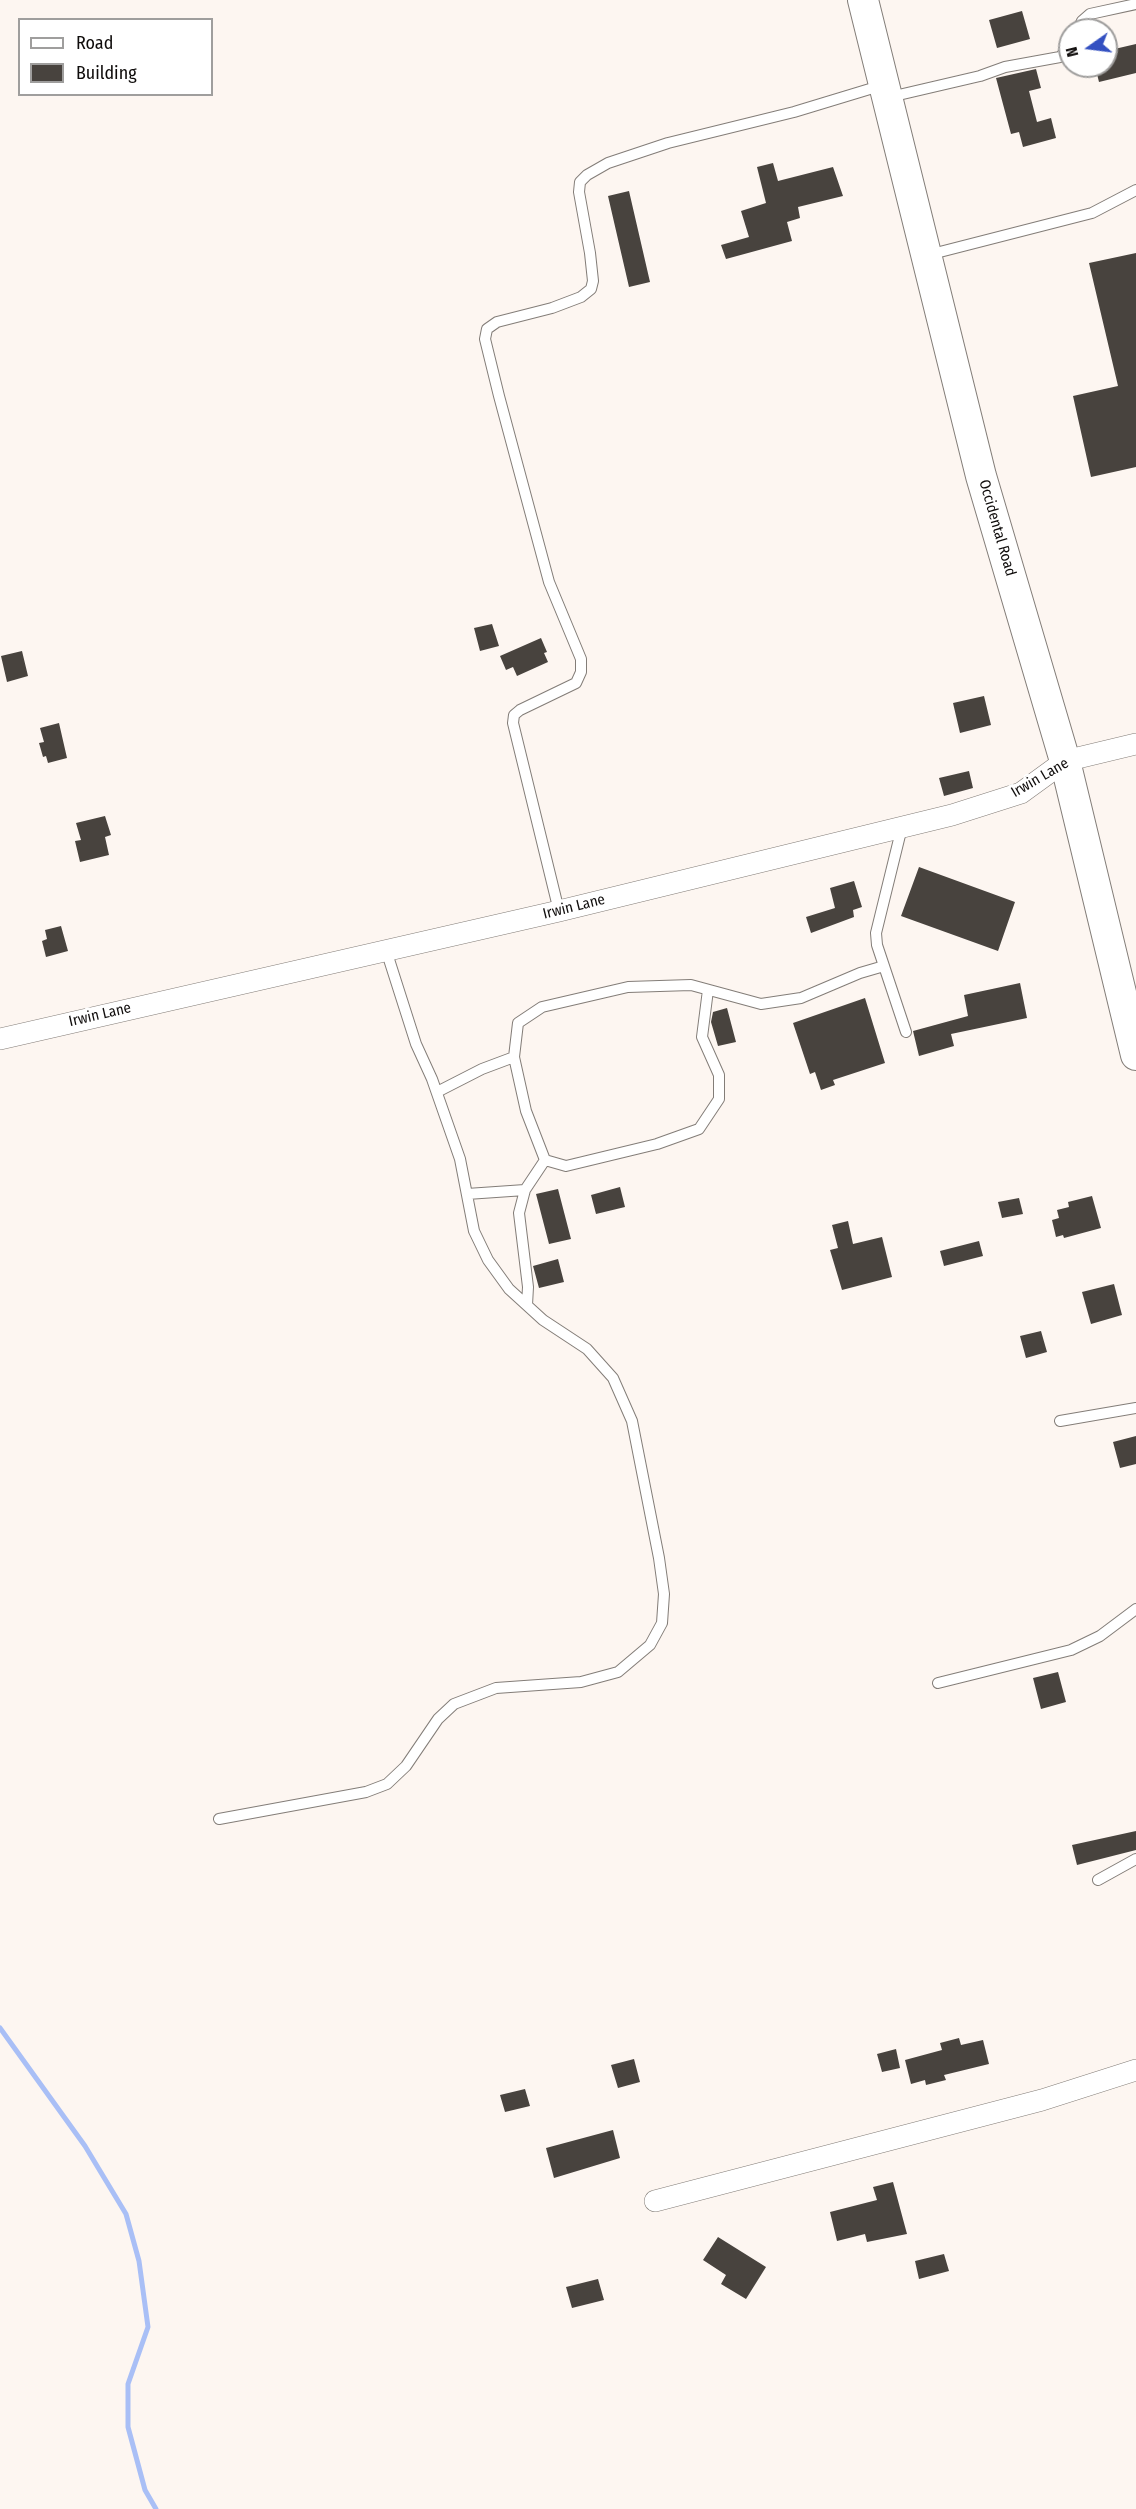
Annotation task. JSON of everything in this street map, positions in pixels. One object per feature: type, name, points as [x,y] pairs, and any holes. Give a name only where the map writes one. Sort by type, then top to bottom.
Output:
[{"type":"street","name":"Occidental Road","points":[[863,0],[981,476],[1065,761],[1136,1055]]},
{"type":"street","name":"Irwin Lane","points":[[0,1039],[559,911],[952,815],[1021,793],[1065,761],[1136,744]]},
{"type":"street","points":[[655,2201],[1042,2100],[1136,2070]]},
{"type":"lane","points":[[1085,18],[1090,14],[1136,4]]},
{"type":"lane","points":[[559,911],[513,723],[514,715],[520,710],[576,682],[581,672],[581,659],[549,582],[485,339],[487,329],[497,322],[552,308],[581,297],[591,289],[593,281],[579,192],[580,182],[587,175],[608,163],[668,143],[794,112],[885,91],[980,76],[1005,67],[1058,57]]},
{"type":"lane","points":[[925,255],[1092,213],[1136,190]]},
{"type":"lane","points":[[903,826],[876,933],[884,966],[906,1032]]},
{"type":"lane","points":[[219,1819],[366,1792],[387,1784],[406,1766],[438,1719],[454,1704],[496,1688],[581,1682],[618,1671],[650,1645],[662,1623],[664,1594],[632,1421],[613,1378],[594,1356],[509,1289],[488,1260],[474,1231],[460,1159],[437,1092],[416,1044],[387,950]]},
{"type":"lane","points":[[545,1160],[526,1111],[514,1057],[518,1023],[542,1007],[628,987],[691,985],[761,1004],[801,998],[860,973],[884,966]]},
{"type":"lane","points":[[545,1160],[566,1166],[657,1144],[699,1129],[719,1099],[719,1075],[702,1036],[708,990]]},
{"type":"lane","points":[[437,1092],[482,1069],[514,1057]]},
{"type":"lane","points":[[527,1305],[528,1287],[519,1213],[525,1190],[545,1160]]},
{"type":"lane","points":[[466,1194],[525,1190]]},
{"type":"lane","points":[[1060,1421],[1136,1408]]},
{"type":"lane","points":[[938,1683],[1071,1650],[1100,1636],[1136,1609]]},
{"type":"lane","points":[[1098,1880],[1136,1859]]},
{"type":"building","points":[[1022,11],[1030,39],[997,48],[989,20]]},
{"type":"building","points":[[1136,44],[1136,73],[1118,77],[1118,48]]},
{"type":"building","points":[[1036,69],[1041,88],[1029,91],[1037,122],[1051,118],[1056,138],[1023,147],[1019,132],[1011,134],[996,78]]},
{"type":"building","points":[[1098,78],[1115,78],[1099,82]]},
{"type":"building","points":[[773,163],[778,181],[833,167],[843,196],[798,207],[800,218],[787,222],[792,241],[726,259],[721,245],[749,237],[741,211],[766,203],[757,167]]},
{"type":"building","points":[[629,191],[650,282],[629,287],[608,196]]},
{"type":"building","points":[[1136,253],[1136,467],[1091,477],[1073,396],[1118,386],[1089,263]]},
{"type":"building","points":[[492,624],[499,646],[480,651],[474,628]]},
{"type":"building","points":[[541,638],[547,652],[544,653],[548,662],[517,676],[513,667],[506,670],[500,656]]},
{"type":"building","points":[[22,651],[28,676],[7,682],[1,656]]},
{"type":"building","points":[[984,696],[991,725],[960,733],[953,703]]},
{"type":"building","points":[[59,723],[67,758],[48,763],[46,756],[43,757],[39,743],[44,742],[40,728]]},
{"type":"building","points":[[969,771],[973,788],[944,796],[939,778]]},
{"type":"building","points":[[105,816],[111,835],[105,837],[109,855],[80,862],[75,841],[81,840],[76,823]]},
{"type":"building","points":[[919,867],[1015,902],[998,951],[901,916]]},
{"type":"building","points":[[854,881],[862,907],[853,910],[854,917],[811,933],[806,917],[835,908],[830,888]]},
{"type":"building","points":[[61,926],[68,951],[46,957],[42,941],[47,939],[45,930]]},
{"type":"building","points":[[1020,983],[1027,1018],[951,1034],[954,1046],[919,1056],[913,1031],[968,1016],[964,995]]},
{"type":"building","points":[[865,998],[885,1063],[833,1080],[835,1085],[821,1090],[815,1072],[810,1074],[793,1023]]},
{"type":"building","points":[[727,1008],[736,1042],[718,1046],[711,1022],[713,1012]]},
{"type":"building","points":[[620,1187],[625,1207],[596,1214],[591,1195]]},
{"type":"building","points":[[558,1189],[571,1239],[549,1244],[536,1194]]},
{"type":"building","points":[[1092,1196],[1101,1228],[1064,1238],[1063,1235],[1056,1237],[1052,1220],[1059,1218],[1057,1210],[1069,1207],[1068,1202]]},
{"type":"building","points":[[1019,1198],[1023,1214],[1002,1218],[998,1202]]},
{"type":"building","points":[[848,1221],[853,1244],[882,1237],[892,1277],[842,1290],[830,1250],[838,1248],[832,1225]]},
{"type":"building","points":[[979,1241],[983,1256],[944,1266],[940,1251]]},
{"type":"building","points":[[558,1259],[564,1282],[539,1288],[533,1266]]},
{"type":"building","points":[[1114,1284],[1122,1315],[1091,1324],[1082,1292]]},
{"type":"building","points":[[1041,1331],[1047,1352],[1026,1358],[1020,1336]]},
{"type":"building","points":[[1136,1436],[1136,1464],[1120,1468],[1113,1442]]},
{"type":"building","points":[[1058,1672],[1066,1702],[1041,1709],[1033,1678]]},
{"type":"building","points":[[1136,1831],[1136,1850],[1077,1865],[1072,1845]]},
{"type":"building","points":[[959,2038],[961,2045],[983,2040],[989,2064],[944,2075],[946,2080],[926,2085],[925,2080],[911,2084],[905,2060],[942,2050],[940,2043]]},
{"type":"building","points":[[896,2049],[900,2068],[882,2072],[877,2054]]},
{"type":"building","points":[[634,2059],[640,2082],[618,2088],[611,2065]]},
{"type":"building","points":[[525,2089],[530,2106],[505,2112],[500,2095]]},
{"type":"building","points":[[613,2130],[620,2158],[554,2178],[546,2148]]},
{"type":"building","points":[[893,2182],[907,2234],[867,2242],[865,2234],[837,2241],[830,2212],[877,2200],[873,2187]]},
{"type":"building","points":[[718,2237],[766,2267],[746,2299],[721,2284],[726,2275],[703,2260]]},
{"type":"building","points":[[944,2254],[949,2271],[919,2279],[915,2261]]},
{"type":"building","points":[[598,2279],[604,2300],[572,2308],[566,2287]]},
{"type":"waterway","points":[[0,2028],[85,2146],[126,2214],[139,2261],[148,2327],[128,2384],[128,2427],[145,2490],[156,2509]]}]
